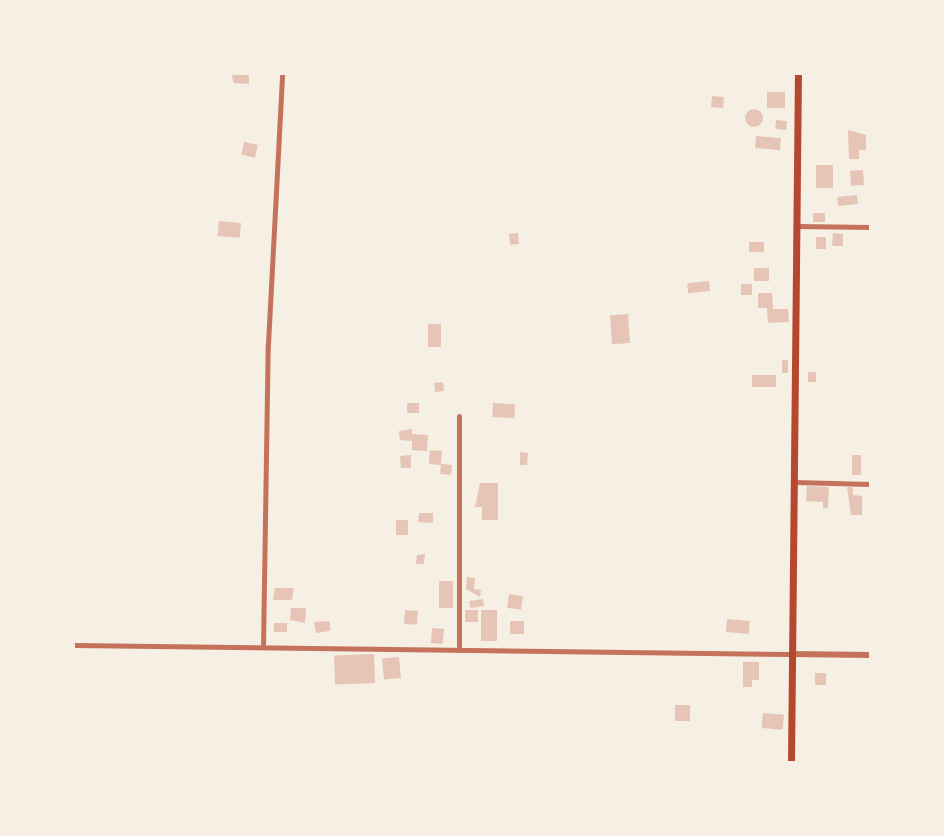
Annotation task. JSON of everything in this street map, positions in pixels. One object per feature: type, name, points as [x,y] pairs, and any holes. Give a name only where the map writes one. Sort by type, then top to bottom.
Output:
[{"type":"main road","points":[[791,762],[799,74]]},
{"type":"street","points":[[264,647],[268,344],[282,74]]},
{"type":"street","points":[[797,226],[870,227]]},
{"type":"street","points":[[459,416],[459,650]]},
{"type":"street","points":[[794,482],[870,484]]},
{"type":"street","points":[[74,645],[870,655]]},
{"type":"building","points":[[231,74],[249,74],[249,84],[234,83]]},
{"type":"building","points":[[767,92],[785,92],[785,108],[767,108]]},
{"type":"building","points":[[712,96],[724,97],[723,108],[711,107]]},
{"type":"building","points":[[754,109],[760,112],[763,118],[760,124],[754,127],[748,124],[745,118],[748,112]]},
{"type":"building","points":[[776,120],[787,121],[786,130],[775,129]]},
{"type":"building","points":[[848,130],[866,135],[866,150],[859,150],[859,159],[849,159]]},
{"type":"building","points":[[756,136],[781,138],[780,150],[755,148]]},
{"type":"building","points":[[244,142],[258,145],[255,158],[241,155]]},
{"type":"building","points":[[816,165],[833,165],[833,188],[816,188]]},
{"type":"building","points":[[863,170],[864,185],[851,186],[850,171]]},
{"type":"building","points":[[857,195],[858,204],[838,206],[837,197]]},
{"type":"building","points":[[813,213],[825,213],[825,222],[813,222]]},
{"type":"building","points":[[219,221],[241,223],[240,238],[218,236]]},
{"type":"building","points":[[518,233],[519,244],[510,245],[509,234]]},
{"type":"building","points":[[833,233],[843,234],[843,246],[832,246]]},
{"type":"building","points":[[816,237],[826,237],[826,249],[816,249]]},
{"type":"building","points":[[749,242],[764,242],[764,252],[749,252]]},
{"type":"building","points":[[754,268],[769,268],[769,281],[754,281]]},
{"type":"building","points":[[709,281],[710,291],[688,293],[687,283]]},
{"type":"building","points":[[741,284],[752,284],[752,295],[741,295]]},
{"type":"building","points":[[758,293],[772,293],[773,309],[788,309],[789,322],[768,323],[767,308],[758,308]]},
{"type":"building","points":[[628,314],[630,343],[612,344],[610,315]]},
{"type":"building","points":[[428,324],[441,324],[441,347],[428,347]]},
{"type":"building","points":[[782,360],[788,360],[788,373],[782,373]]},
{"type":"building","points":[[808,372],[816,372],[816,382],[808,382]]},
{"type":"building","points":[[752,375],[776,375],[776,387],[752,387]]},
{"type":"building","points":[[443,382],[444,391],[435,392],[434,383]]},
{"type":"building","points":[[407,403],[419,403],[419,413],[407,413]]},
{"type":"building","points":[[493,403],[515,404],[514,418],[492,417]]},
{"type":"building","points":[[412,429],[412,434],[428,435],[427,451],[412,450],[412,441],[400,440],[399,431]]},
{"type":"building","points":[[430,450],[442,451],[441,465],[429,464]]},
{"type":"building","points":[[520,452],[528,453],[527,465],[520,465]]},
{"type":"building","points":[[411,455],[411,468],[401,468],[400,456]]},
{"type":"building","points":[[852,455],[861,455],[861,475],[852,475]]},
{"type":"building","points":[[441,464],[452,465],[451,475],[440,474]]},
{"type":"building","points":[[480,483],[498,483],[498,520],[482,520],[482,507],[475,507]]},
{"type":"building","points":[[807,486],[829,487],[828,508],[823,508],[823,502],[806,501]]},
{"type":"building","points":[[847,487],[853,487],[853,495],[862,496],[862,515],[851,515]]},
{"type":"building","points":[[419,513],[433,513],[433,523],[418,522]]},
{"type":"building","points":[[396,520],[408,520],[408,535],[396,535]]},
{"type":"building","points":[[425,554],[424,564],[416,564],[417,555]]},
{"type":"building","points":[[467,577],[475,578],[474,589],[481,590],[480,597],[466,589]]},
{"type":"building","points":[[439,581],[453,581],[453,608],[439,608]]},
{"type":"building","points":[[275,588],[294,588],[292,600],[273,600]]},
{"type":"building","points":[[509,594],[523,596],[521,610],[507,608]]},
{"type":"building","points":[[483,599],[484,606],[470,608],[469,601]]},
{"type":"building","points":[[291,608],[306,608],[305,623],[290,620]]},
{"type":"building","points":[[405,610],[418,611],[417,625],[404,624]]},
{"type":"building","points":[[465,610],[478,610],[478,622],[465,622]]},
{"type":"building","points":[[481,610],[497,610],[497,641],[481,641]]},
{"type":"building","points":[[727,619],[750,621],[749,634],[726,632]]},
{"type":"building","points":[[330,621],[330,631],[316,633],[314,622]]},
{"type":"building","points":[[510,621],[524,621],[524,634],[510,634]]},
{"type":"building","points":[[274,623],[287,623],[287,632],[274,632]]},
{"type":"building","points":[[432,628],[444,629],[443,644],[431,643]]},
{"type":"building","points":[[374,654],[375,683],[335,684],[334,655]]},
{"type":"building","points":[[399,657],[401,678],[384,679],[382,658]]},
{"type":"building","points":[[743,662],[759,662],[759,680],[752,680],[752,687],[743,687]]},
{"type":"building","points":[[815,673],[826,673],[826,685],[815,685]]},
{"type":"building","points":[[675,705],[690,705],[690,721],[675,721]]},
{"type":"building","points":[[763,713],[784,715],[783,730],[762,728]]}]
